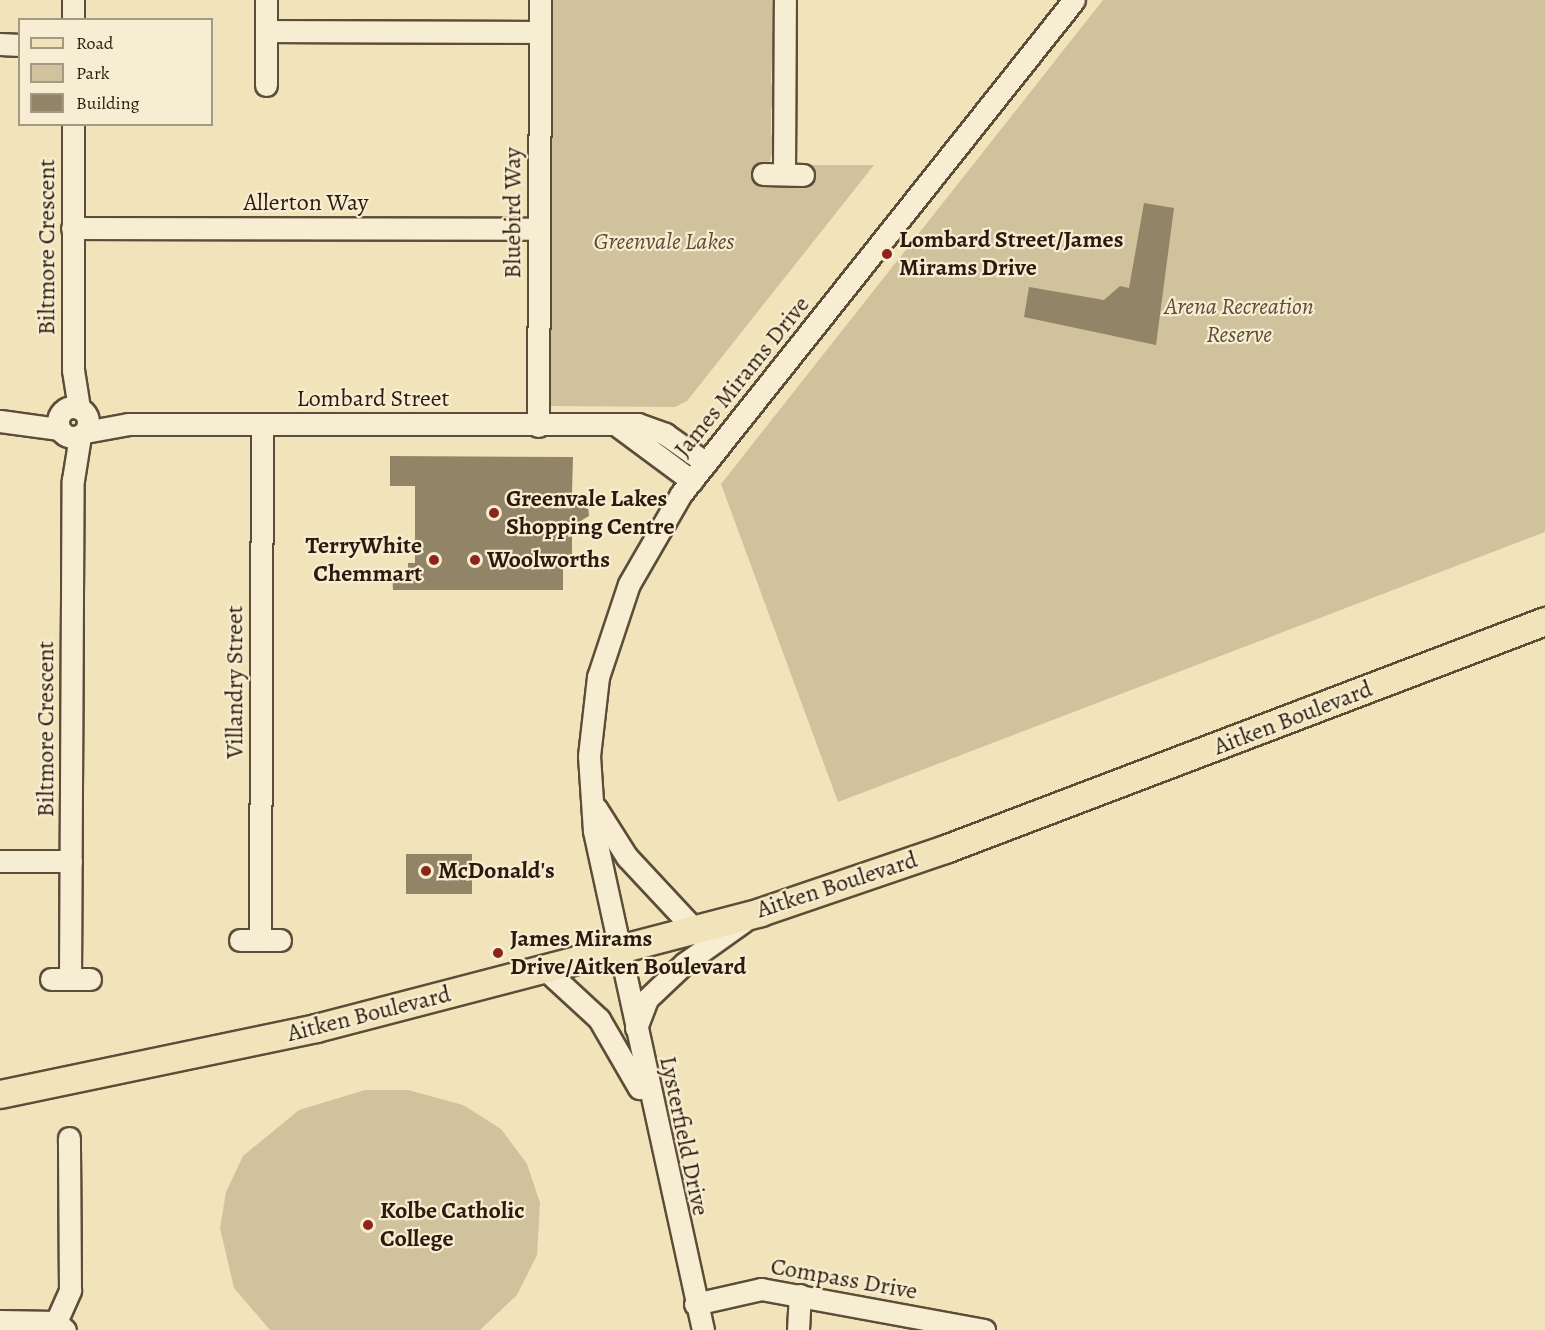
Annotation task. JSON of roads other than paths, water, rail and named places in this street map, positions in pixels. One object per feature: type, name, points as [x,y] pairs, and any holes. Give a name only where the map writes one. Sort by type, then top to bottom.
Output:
[{"type":"main road","name":"Aitken Boulevard","points":[[0,1094],[316,1028],[617,953],[760,912],[935,853],[1545,621]]},
{"type":"street","points":[[73,0],[73,18]]},
{"type":"street","points":[[266,0],[266,85]]},
{"type":"street","name":"Bluebird Way","points":[[538,426],[540,0]]},
{"type":"street","points":[[783,174],[785,0]]},
{"type":"street","name":"James Mirams Drive","points":[[617,953],[590,790],[592,717],[614,622],[648,547],[706,463],[1074,0]]},
{"type":"street","points":[[266,32],[540,32]]},
{"type":"street","points":[[0,44],[18,45]]},
{"type":"street","name":"Biltmore Crescent","points":[[71,979],[73,126]]},
{"type":"street","name":"Allerton Way","points":[[72,228],[539,229]]},
{"type":"street","name":"Lombard Street","points":[[9,421],[129,424],[652,427],[706,463]]},
{"type":"street","name":"Villandry Street","points":[[260,940],[262,424]]},
{"type":"street","points":[[617,425],[692,481]]},
{"type":"street","points":[[590,790],[613,838],[695,930]]},
{"type":"street","points":[[0,861],[71,861]]},
{"type":"street","points":[[636,1037],[636,1016],[646,999],[685,963],[760,912]]},
{"type":"street","name":"Lysterfield Drive","points":[[617,953],[695,1304],[703,1330]]},
{"type":"street","points":[[547,971],[599,1019],[629,1066],[657,1137]]},
{"type":"street","points":[[0,1321],[61,1326],[70,1290],[69,1138]]},
{"type":"street","name":"Compass Drive","points":[[695,1304],[761,1289],[984,1330]]},
{"type":"street","points":[[798,1330],[800,1295]]},
{"type":"place","name":"Lombard Street/James Mirams Drive","points":[[887,254]]},
{"type":"place","name":"Greenvale Lakes Shopping Centre","points":[[494,513]]},
{"type":"place","name":"TerryWhite Chemmart","points":[[434,560]]},
{"type":"place","name":"Woolworths","points":[[475,560]]},
{"type":"place","name":"McDonald's","points":[[426,871]]},
{"type":"place","name":"James Mirams Drive/Aitken Boulevard","points":[[498,953]]},
{"type":"place","name":"Kolbe Catholic College","points":[[368,1225]]},
{"type":"park label","name":"Greenvale Lakes","points":[[664,242]]},
{"type":"park label","name":"Arena Recreation Reserve","points":[[1239,321]]}]
